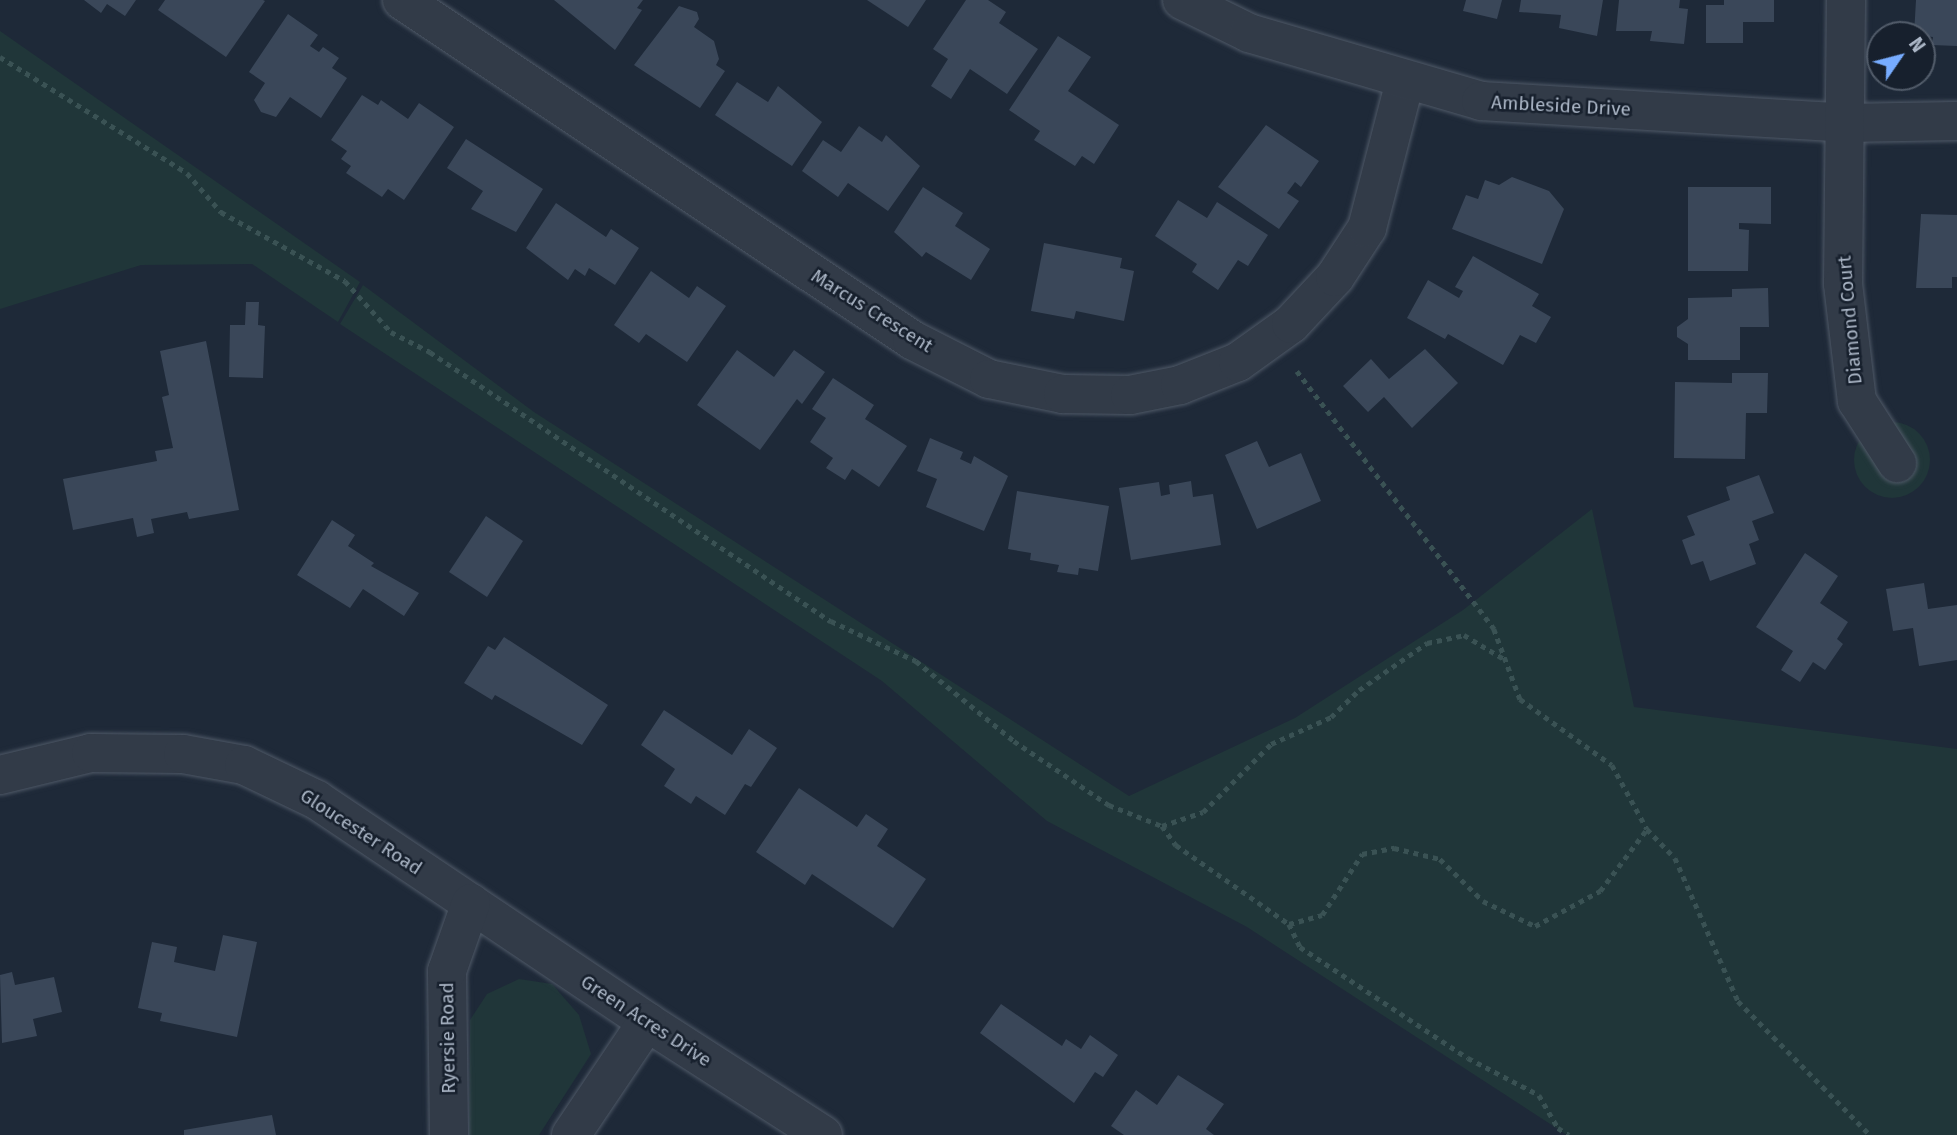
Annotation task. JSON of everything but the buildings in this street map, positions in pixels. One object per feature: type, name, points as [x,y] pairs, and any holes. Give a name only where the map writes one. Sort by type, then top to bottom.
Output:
[{"type":"street","name":"Marcus Crescent","points":[[402,0],[912,340],[989,379],[1063,394],[1130,395],[1180,385],[1238,362],[1292,324],[1335,277],[1367,228],[1405,81]]},
{"type":"street","name":"Ambleside Drive","points":[[1182,0],[1249,33],[1405,81],[1481,101],[1846,123],[1957,121]]},
{"type":"street","name":"Diamond Court","points":[[1846,0],[1843,284],[1857,401],[1897,463]]},
{"type":"street","name":"Gloucester Road","points":[[0,775],[91,753],[183,754],[244,765],[317,800],[471,903]]},
{"type":"street","name":"Green Acres Drive","points":[[471,903],[647,1022],[823,1135]]},
{"type":"street","name":"Ryersie Road","points":[[449,1135],[447,971],[471,903]]},
{"type":"street","points":[[570,1135],[647,1022]]},
{"type":"path","points":[[0,57],[187,173],[221,212],[345,281],[391,332],[430,352],[831,621],[916,661],[1014,741],[1109,804],[1162,826],[1176,845],[1289,925],[1300,947],[1468,1058],[1539,1095],[1558,1128],[1569,1135]]},
{"type":"path","points":[[1297,371],[1494,629],[1520,699],[1612,765],[1647,829],[1675,858],[1738,1001],[1870,1135]]},
{"type":"path","points":[[1162,826],[1203,811],[1271,744],[1331,717],[1359,690],[1427,643],[1464,635],[1504,659]]},
{"type":"path","points":[[1289,925],[1322,915],[1362,854],[1394,848],[1440,859],[1482,901],[1535,926],[1600,891],[1647,829]]},
{"type":"green space","points":[[0,31],[360,282],[338,322],[252,264],[141,265],[0,309]]},
{"type":"green space","points":[[363,285],[534,412],[1129,796],[1295,718],[1463,610],[1592,509],[1634,707],[1957,749],[1957,1135],[1567,1135],[1247,927],[1047,821],[882,681],[340,324]]},
{"type":"green space","points":[[1892,422],[1906,425],[1919,433],[1927,446],[1930,460],[1927,474],[1919,487],[1906,495],[1892,498],[1878,495],[1865,487],[1857,474],[1854,460],[1857,446],[1865,433],[1878,425]]},
{"type":"green space","points":[[519,979],[552,984],[579,1015],[591,1054],[539,1135],[469,1135],[470,1020],[487,994]]}]
